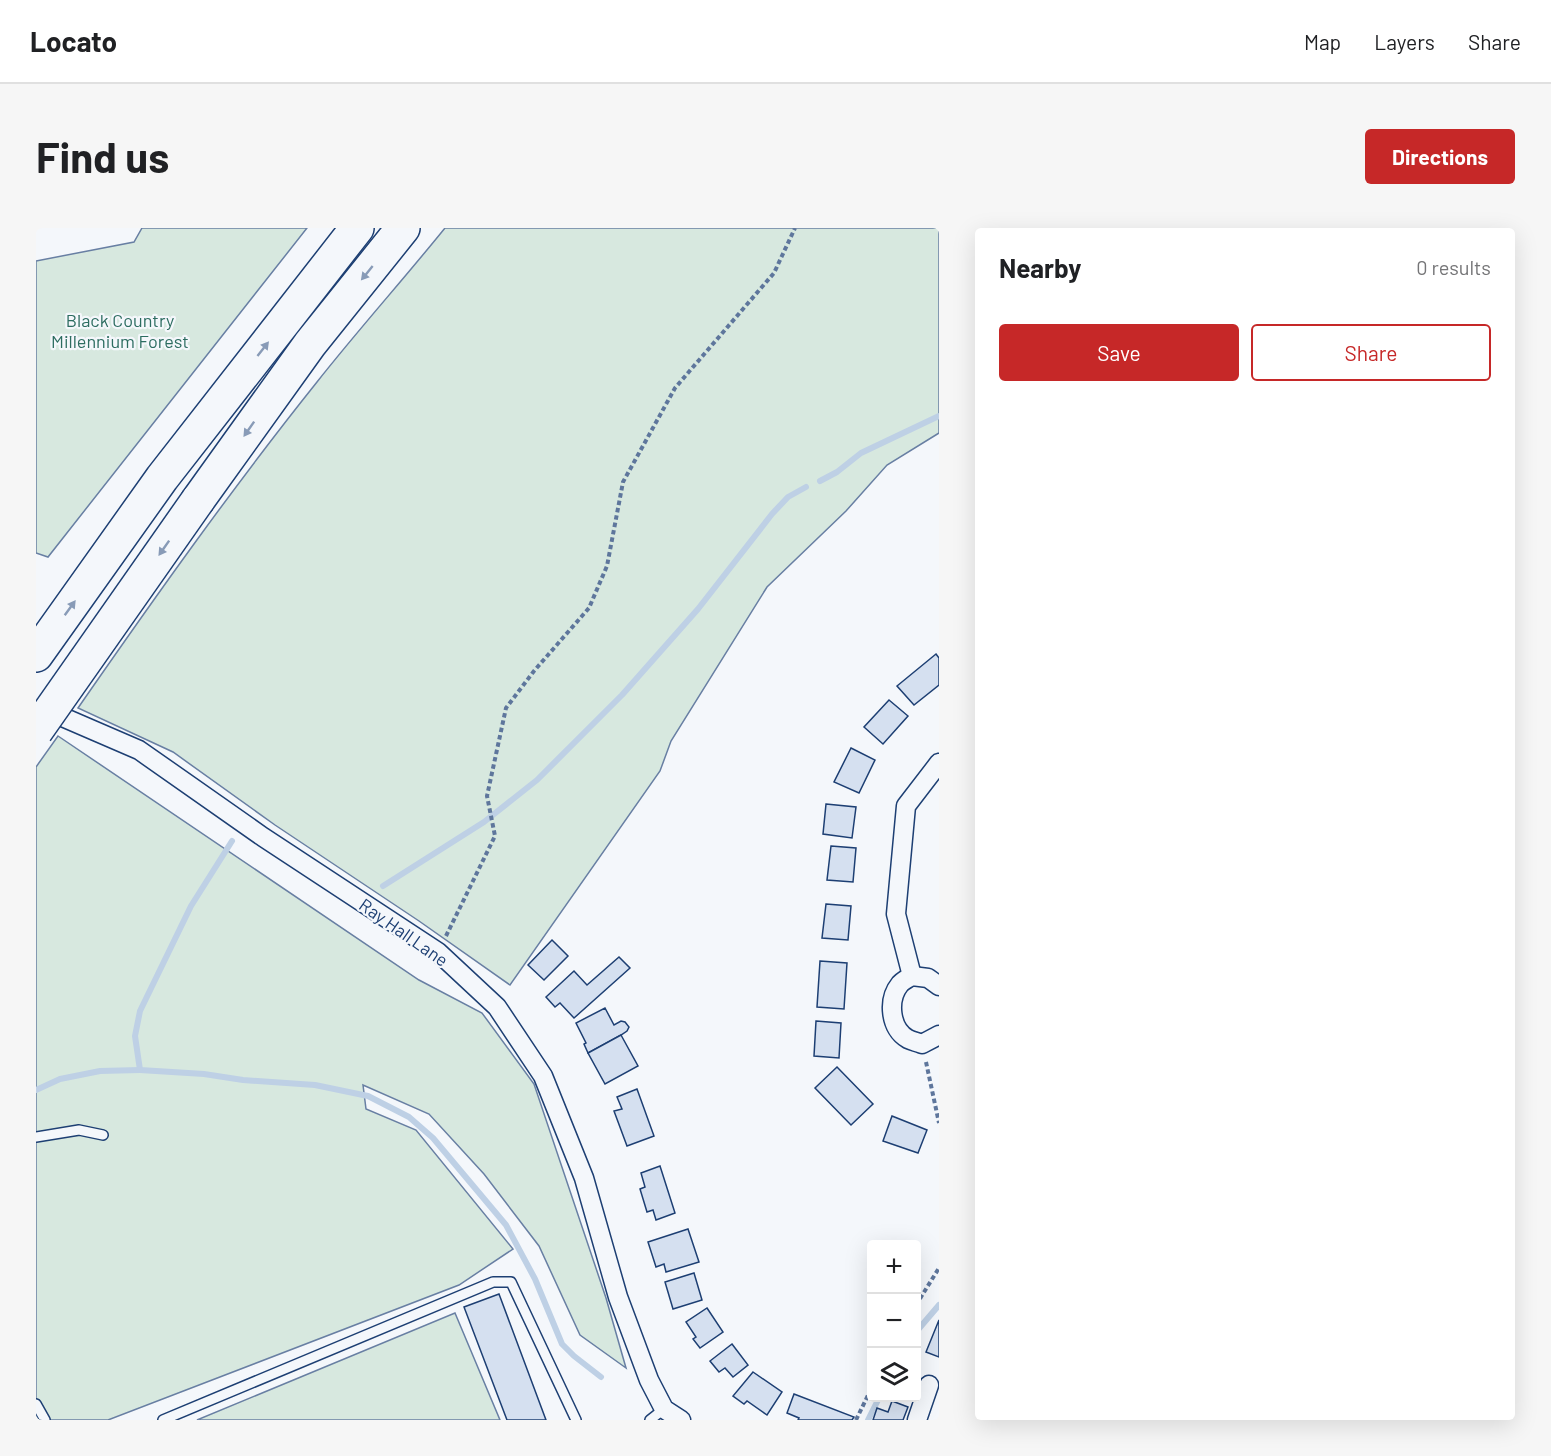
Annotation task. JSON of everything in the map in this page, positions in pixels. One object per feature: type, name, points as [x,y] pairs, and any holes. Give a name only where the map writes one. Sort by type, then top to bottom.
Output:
[{"type":"highway","points":[[36,655],[162,478],[357,228]]},
{"type":"highway","points":[[36,731],[310,344],[403,228]]},
{"type":"street","name":"Ray Hall Lane","points":[[36,706],[139,750],[263,837],[438,952],[497,1007],[543,1076],[584,1178],[622,1308],[649,1380],[657,1414],[681,1420]]},
{"type":"street","points":[[912,976],[896,914],[906,806],[939,763]]},
{"type":"street","points":[[939,986],[928,978],[912,976],[900,984],[893,999],[892,1013],[897,1028],[907,1038],[922,1044],[939,1035]]},
{"type":"street","points":[[917,1420],[928,1385]]},
{"type":"lane","points":[[36,1137],[79,1130],[103,1135]]},
{"type":"lane","points":[[163,1420],[493,1282],[511,1282],[576,1420]]},
{"type":"lane","points":[[36,1404],[45,1420]]},
{"type":"path","points":[[444,940],[495,836],[487,796],[506,708],[534,671],[589,608],[607,566],[623,482],[675,388],[774,273],[795,228]]},
{"type":"path","points":[[922,1044],[939,1123]]},
{"type":"path","points":[[921,1297],[939,1268]]},
{"type":"path","points":[[856,1420],[867,1397]]},
{"type":"green space","name":"Black Country Millennium Forest","points":[[142,228],[307,228],[48,557],[36,553],[36,261],[134,242]]},
{"type":"green space","points":[[445,228],[939,228],[939,433],[887,465],[846,511],[767,587],[671,741],[660,771],[510,985],[275,825],[173,752],[78,708],[165,584],[255,462],[333,363]]},
{"type":"green space","points":[[58,736],[419,980],[482,1013],[534,1084],[606,1298],[626,1368],[580,1335],[539,1246],[484,1174],[429,1114],[363,1085],[366,1109],[416,1130],[513,1249],[459,1285],[108,1420],[36,1420],[36,767]]},
{"type":"green space","points":[[455,1313],[500,1420],[197,1420]]},
{"type":"building","points":[[936,654],[939,658],[939,685],[914,705],[897,686]]},
{"type":"building","points":[[889,700],[908,716],[883,744],[864,727]]},
{"type":"building","points":[[851,748],[875,760],[859,793],[834,782]]},
{"type":"building","points":[[826,804],[856,807],[852,838],[823,834]]},
{"type":"building","points":[[831,846],[856,848],[853,882],[827,880]]},
{"type":"building","points":[[826,904],[851,906],[848,940],[822,938]]},
{"type":"building","points":[[552,940],[568,956],[544,980],[528,965]]},
{"type":"building","points":[[619,957],[630,968],[574,1018],[560,1003],[555,1007],[546,997],[574,971],[587,985]]},
{"type":"building","points":[[820,961],[847,963],[844,1009],[817,1007]]},
{"type":"building","points":[[605,1008],[614,1025],[621,1021],[629,1027],[621,1035],[588,1053],[584,1044],[586,1043],[576,1023]]},
{"type":"building","points":[[816,1021],[841,1023],[839,1058],[814,1056]]},
{"type":"building","points":[[621,1035],[638,1066],[605,1084],[588,1053]]},
{"type":"building","points":[[837,1067],[873,1104],[851,1125],[815,1088]]},
{"type":"building","points":[[637,1089],[654,1136],[627,1146],[614,1111],[622,1109],[617,1097]]},
{"type":"building","points":[[892,1116],[927,1130],[918,1153],[883,1141]]},
{"type":"building","points":[[660,1166],[675,1213],[656,1220],[653,1210],[647,1212],[640,1189],[645,1187],[641,1173]]},
{"type":"building","points":[[688,1229],[699,1262],[666,1272],[664,1264],[656,1267],[648,1242]]},
{"type":"building","points":[[694,1273],[702,1300],[673,1309],[665,1282]]},
{"type":"building","points":[[499,1294],[546,1420],[507,1420],[464,1307]]},
{"type":"building","points":[[707,1308],[723,1332],[700,1348],[693,1339],[696,1337],[686,1322]]},
{"type":"building","points":[[939,1320],[939,1357],[926,1352]]},
{"type":"building","points":[[732,1344],[748,1365],[733,1377],[725,1368],[719,1372],[710,1361]]},
{"type":"building","points":[[753,1372],[782,1392],[767,1415],[747,1401],[744,1404],[733,1396]]},
{"type":"building","points":[[794,1394],[854,1417],[852,1420],[798,1420],[799,1418],[787,1413]]},
{"type":"building","points":[[892,1402],[908,1407],[903,1420],[873,1420],[877,1408],[888,1412]]},
{"type":"waterway","points":[[820,481],[837,472],[861,453],[939,416]]},
{"type":"waterway","points":[[383,886],[484,822],[537,780],[622,695],[698,609],[772,514],[788,497],[806,487]]},
{"type":"waterway","points":[[232,841],[191,906],[140,1011],[135,1036],[140,1070],[315,1085],[368,1096],[409,1117],[433,1138],[506,1225],[535,1279],[562,1344],[601,1377]]},
{"type":"waterway","points":[[36,1090],[60,1079],[100,1071],[140,1070]]},
{"type":"waterway","points":[[921,1326],[939,1305]]},
{"type":"waterway","points":[[868,1420],[877,1402]]}]
